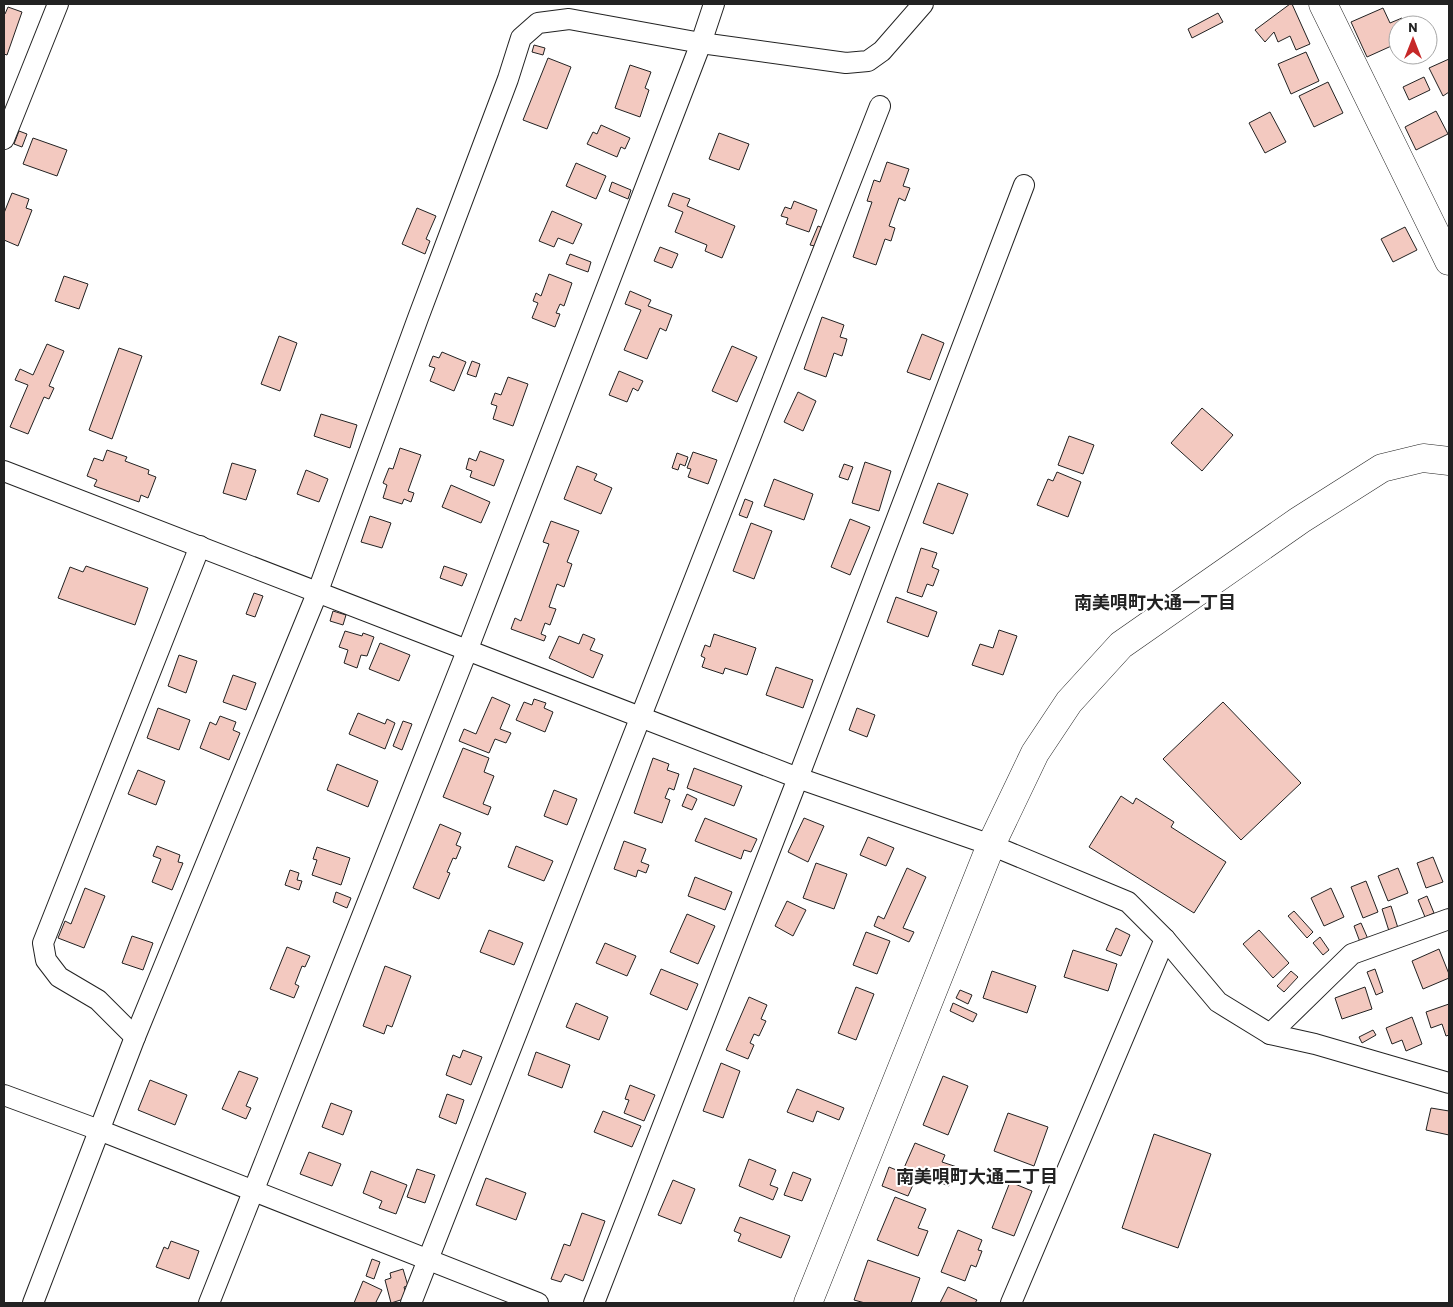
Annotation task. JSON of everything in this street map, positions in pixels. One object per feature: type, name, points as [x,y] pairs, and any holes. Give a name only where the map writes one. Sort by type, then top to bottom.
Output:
[{"type":"street","points":[[4,139],[58,4]]},
{"type":"street","points":[[208,1303],[467,651],[701,43],[714,4]]},
{"type":"street","points":[[33,1303],[135,1037],[318,591],[508,79],[521,38],[538,23],[569,19],[701,43],[846,63],[868,61],[882,51],[923,4]]},
{"type":"street","points":[[1323,4],[1449,261]]},
{"type":"street","points":[[411,1303],[880,106]]},
{"type":"street","points":[[594,1303],[798,778],[1024,185]]},
{"type":"street","points":[[808,1303],[991,845],[1035,754],[1069,702],[1121,645],[1300,520],[1382,468],[1423,458],[1449,461]]},
{"type":"street","points":[[4,471],[798,778],[991,845],[1128,902],[1165,939],[1218,1002],[1270,1034],[1315,1044],[1449,1083]]},
{"type":"street","points":[[135,1037],[98,1000],[59,977],[46,960],[43,944],[200,546]]},
{"type":"street","points":[[1270,1034],[1352,954],[1449,919]]},
{"type":"street","points":[[1011,1303],[1165,939]]},
{"type":"street","points":[[4,1094],[538,1303]]},
{"type":"building","points":[[1292,4],[1310,44],[1296,50],[1290,36],[1278,42],[1274,32],[1265,42],[1255,30]]},
{"type":"building","points":[[8,7],[22,12],[7,55],[4,54],[4,14]]},
{"type":"building","points":[[1383,8],[1388,19],[1388,48],[1367,57],[1351,22]]},
{"type":"building","points":[[1218,13],[1223,22],[1192,38],[1188,29]]},
{"type":"building","points":[[534,45],[545,48],[543,55],[532,52]]},
{"type":"building","points":[[1306,52],[1319,81],[1291,94],[1278,64]]},
{"type":"building","points":[[548,58],[571,67],[547,129],[523,120]]},
{"type":"building","points":[[1449,59],[1449,92],[1443,96],[1429,68]]},
{"type":"building","points":[[630,65],[651,72],[645,88],[649,90],[640,117],[615,108]]},
{"type":"building","points":[[1424,77],[1430,90],[1409,100],[1403,87]]},
{"type":"building","points":[[1328,82],[1343,113],[1314,127],[1299,96]]},
{"type":"building","points":[[1436,111],[1448,134],[1416,150],[1405,127]]},
{"type":"building","points":[[1270,112],[1286,142],[1265,153],[1249,123]]},
{"type":"building","points":[[601,125],[630,138],[625,149],[621,147],[617,157],[587,144],[593,132],[597,134]]},
{"type":"building","points":[[19,131],[27,134],[22,147],[14,144]]},
{"type":"building","points":[[719,133],[749,144],[739,170],[709,159]]},
{"type":"building","points":[[33,138],[67,150],[57,176],[23,164]]},
{"type":"building","points":[[887,162],[909,169],[903,186],[910,188],[905,201],[899,198],[889,226],[895,228],[891,241],[885,239],[876,265],[853,257],[872,202],[867,201],[874,180],[880,182]]},
{"type":"building","points":[[576,163],[606,176],[596,199],[566,186]]},
{"type":"building","points":[[612,182],[631,190],[628,199],[609,191]]},
{"type":"building","points":[[12,193],[29,199],[26,208],[32,210],[18,246],[4,240],[4,213]]},
{"type":"building","points":[[673,193],[690,199],[687,206],[735,226],[722,258],[705,251],[707,245],[675,232],[683,212],[668,206]]},
{"type":"building","points":[[794,201],[817,210],[809,232],[786,224],[788,218],[781,216],[785,207],[791,209]]},
{"type":"building","points":[[417,208],[436,216],[426,239],[430,241],[425,254],[402,244]]},
{"type":"building","points":[[552,211],[582,224],[573,244],[558,238],[554,247],[539,241]]},
{"type":"building","points":[[818,226],[823,228],[815,246],[810,245]]},
{"type":"building","points":[[1405,227],[1417,250],[1393,262],[1381,239]]},
{"type":"building","points":[[660,247],[678,254],[672,268],[654,261]]},
{"type":"building","points":[[570,254],[591,262],[588,272],[566,264]]},
{"type":"building","points":[[549,274],[572,283],[564,306],[560,304],[556,313],[560,314],[555,327],[532,318],[538,303],[533,301],[536,293],[541,296]]},
{"type":"building","points":[[64,276],[88,284],[79,309],[55,301]]},
{"type":"building","points":[[630,291],[651,300],[648,306],[672,315],[666,331],[660,328],[647,359],[624,350],[641,310],[625,304]]},
{"type":"building","points":[[822,317],[844,325],[840,337],[847,339],[842,356],[834,353],[826,377],[804,369]]},
{"type":"building","points":[[922,334],[944,343],[930,380],[907,372]]},
{"type":"building","points":[[279,336],[297,343],[280,391],[261,384]]},
{"type":"building","points":[[47,344],[64,351],[49,386],[54,388],[49,399],[44,397],[28,434],[10,427],[28,385],[15,380],[20,369],[33,375]]},
{"type":"building","points":[[732,346],[757,357],[737,402],[712,391]]},
{"type":"building","points":[[119,348],[142,356],[112,439],[89,430]]},
{"type":"building","points":[[442,352],[466,362],[454,391],[430,381],[435,368],[429,366],[433,356],[439,358]]},
{"type":"building","points":[[472,361],[480,364],[476,377],[467,374]]},
{"type":"building","points":[[619,371],[643,381],[638,391],[633,388],[627,402],[609,395]]},
{"type":"building","points":[[508,377],[528,384],[513,426],[493,419],[497,406],[491,404],[495,393],[501,395]]},
{"type":"building","points":[[798,392],[816,401],[803,431],[784,422]]},
{"type":"building","points":[[1202,408],[1233,435],[1202,471],[1171,443]]},
{"type":"building","points":[[321,414],[357,425],[350,448],[314,436]]},
{"type":"building","points":[[1069,436],[1094,445],[1083,474],[1058,465]]},
{"type":"building","points":[[400,448],[421,455],[408,491],[414,493],[411,502],[404,499],[402,504],[383,498],[387,485],[383,483],[389,468],[393,469]]},
{"type":"building","points":[[107,450],[127,457],[125,461],[149,470],[148,474],[156,477],[148,498],[141,495],[139,502],[94,486],[97,480],[87,476],[94,458],[103,461]]},
{"type":"building","points":[[480,451],[504,460],[494,486],[470,477],[472,471],[466,469],[469,458],[476,461]]},
{"type":"building","points":[[693,452],[717,460],[708,484],[688,477],[691,469],[687,468]]},
{"type":"building","points":[[677,453],[688,457],[685,466],[680,464],[678,470],[672,468]]},
{"type":"building","points":[[865,462],[891,471],[879,511],[852,503]]},
{"type":"building","points":[[232,463],[256,470],[246,500],[223,493]]},
{"type":"building","points":[[844,464],[853,467],[848,480],[839,477]]},
{"type":"building","points":[[577,466],[597,474],[594,480],[612,488],[601,514],[564,499]]},
{"type":"building","points":[[306,470],[328,479],[319,502],[297,494]]},
{"type":"building","points":[[1057,472],[1081,482],[1068,517],[1037,505],[1048,479],[1053,481]]},
{"type":"building","points":[[774,479],[813,494],[804,520],[764,506]]},
{"type":"building","points":[[938,483],[968,494],[953,534],[923,523]]},
{"type":"building","points":[[451,485],[490,502],[481,523],[442,507]]},
{"type":"building","points":[[745,499],[753,502],[747,518],[739,515]]},
{"type":"building","points":[[370,516],[391,523],[382,548],[361,542]]},
{"type":"building","points":[[850,519],[870,527],[850,575],[831,567]]},
{"type":"building","points":[[551,521],[579,531],[567,562],[572,564],[564,587],[557,584],[549,607],[556,609],[550,625],[545,623],[541,634],[546,636],[544,641],[511,629],[515,618],[521,621],[549,544],[543,542]]},
{"type":"building","points":[[751,523],[772,531],[754,579],[733,571]]},
{"type":"building","points":[[921,548],[937,553],[932,567],[939,570],[933,586],[927,584],[922,597],[907,592]]},
{"type":"building","points":[[86,566],[148,588],[135,625],[58,598],[70,567],[83,572]]},
{"type":"building","points":[[444,566],[467,574],[462,586],[440,578]]},
{"type":"building","points":[[254,593],[263,596],[255,617],[246,614]]},
{"type":"building","points":[[896,597],[937,612],[928,637],[887,622]]},
{"type":"building","points":[[333,611],[346,615],[343,625],[330,621]]},
{"type":"building","points":[[999,630],[1017,636],[1003,675],[972,665],[980,644],[993,648]]},
{"type":"building","points":[[345,631],[362,636],[363,633],[374,637],[367,656],[361,655],[357,668],[344,663],[348,650],[339,647]]},
{"type":"building","points":[[583,634],[595,639],[590,650],[603,655],[593,678],[549,658],[559,636],[579,644]]},
{"type":"building","points":[[714,634],[756,648],[747,675],[725,668],[723,674],[702,667],[705,658],[701,656],[705,645],[710,647]]},
{"type":"building","points":[[380,643],[410,655],[399,681],[369,669]]},
{"type":"building","points":[[179,655],[197,661],[186,693],[168,686]]},
{"type":"building","points":[[776,667],[813,680],[803,708],[766,695]]},
{"type":"building","points":[[233,675],[256,683],[246,710],[223,702]]},
{"type":"building","points":[[492,697],[510,705],[500,729],[511,733],[506,743],[495,739],[489,753],[459,741],[464,729],[476,734]]},
{"type":"building","points":[[534,699],[546,703],[544,708],[553,712],[545,732],[516,720],[524,702],[532,705]]},
{"type":"building","points":[[1223,702],[1301,783],[1241,840],[1163,759]]},
{"type":"building","points":[[158,708],[190,720],[179,750],[147,738]]},
{"type":"building","points":[[857,708],[875,715],[867,737],[849,730]]},
{"type":"building","points":[[358,713],[385,724],[387,719],[395,723],[385,749],[349,734]]},
{"type":"building","points":[[220,716],[236,722],[233,730],[240,733],[229,760],[200,748],[210,722],[216,725]]},
{"type":"building","points":[[403,721],[412,724],[402,750],[393,746]]},
{"type":"building","points":[[463,748],[489,758],[484,772],[494,776],[483,804],[491,807],[488,815],[443,797]]},
{"type":"building","points":[[653,758],[669,764],[667,770],[679,774],[674,790],[669,788],[665,798],[670,800],[662,823],[634,813]]},
{"type":"building","points":[[337,764],[378,781],[368,807],[327,790]]},
{"type":"building","points":[[694,768],[742,786],[734,806],[687,788]]},
{"type":"building","points":[[138,770],[165,781],[156,805],[128,794]]},
{"type":"building","points":[[554,790],[577,799],[567,825],[544,816]]},
{"type":"building","points":[[687,794],[697,799],[692,810],[682,806]]},
{"type":"building","points":[[1121,796],[1133,804],[1136,798],[1174,822],[1171,827],[1226,862],[1194,913],[1089,847]]},
{"type":"building","points":[[705,818],[757,839],[751,852],[744,850],[741,859],[695,841]]},
{"type":"building","points":[[804,818],[824,826],[808,862],[788,852]]},
{"type":"building","points":[[440,824],[461,833],[456,845],[461,847],[456,859],[453,858],[447,872],[450,873],[439,899],[413,888]]},
{"type":"building","points":[[868,837],[894,848],[886,866],[860,855]]},
{"type":"building","points":[[624,841],[646,849],[641,862],[649,865],[646,873],[638,870],[636,877],[614,869]]},
{"type":"building","points":[[157,846],[180,855],[178,862],[183,863],[172,890],[152,882],[161,859],[153,856]]},
{"type":"building","points":[[516,846],[553,861],[544,881],[508,867]]},
{"type":"building","points":[[317,847],[350,858],[341,885],[312,875],[317,860],[313,859]]},
{"type":"building","points":[[1433,857],[1443,882],[1426,888],[1417,863]]},
{"type":"building","points":[[816,863],[847,874],[834,909],[803,898]]},
{"type":"building","points":[[907,868],[926,877],[903,928],[914,932],[909,942],[874,926],[878,916],[884,919]]},
{"type":"building","points":[[1398,868],[1408,893],[1388,901],[1378,876]]},
{"type":"building","points":[[290,870],[299,873],[297,880],[302,881],[299,890],[285,885]]},
{"type":"building","points":[[695,877],[732,892],[725,910],[688,896]]},
{"type":"building","points":[[1366,881],[1378,912],[1363,918],[1351,887]]},
{"type":"building","points":[[85,888],[105,896],[84,948],[58,938],[65,921],[71,924]]},
{"type":"building","points":[[1331,888],[1344,917],[1324,926],[1311,898]]},
{"type":"building","points":[[336,892],[351,898],[347,908],[333,902]]},
{"type":"building","points":[[1427,896],[1434,913],[1425,917],[1418,900]]},
{"type":"building","points":[[787,901],[806,910],[793,936],[775,926]]},
{"type":"building","points":[[1391,906],[1398,928],[1389,931],[1382,909]]},
{"type":"building","points":[[1294,911],[1313,932],[1307,938],[1288,916]]},
{"type":"building","points":[[687,914],[715,926],[698,964],[670,952]]},
{"type":"building","points":[[1361,923],[1368,939],[1360,942],[1354,926]]},
{"type":"building","points":[[1116,928],[1130,935],[1121,956],[1106,950]]},
{"type":"building","points":[[489,930],[523,943],[514,965],[480,952]]},
{"type":"building","points":[[1259,930],[1289,963],[1273,978],[1243,944]]},
{"type":"building","points":[[866,932],[890,941],[877,974],[853,965]]},
{"type":"building","points":[[132,936],[153,943],[143,970],[122,963]]},
{"type":"building","points":[[1320,937],[1329,950],[1323,955],[1313,943]]},
{"type":"building","points":[[605,943],[636,956],[627,976],[596,963]]},
{"type":"building","points":[[287,947],[310,956],[305,967],[302,966],[295,984],[299,986],[294,998],[270,989]]},
{"type":"building","points":[[1439,949],[1449,978],[1423,989],[1412,961]]},
{"type":"building","points":[[1073,950],[1117,964],[1108,991],[1064,977]]},
{"type":"building","points":[[385,966],[411,976],[392,1027],[387,1025],[384,1034],[363,1026]]},
{"type":"building","points":[[661,969],[698,984],[687,1010],[650,994]]},
{"type":"building","points":[[1375,969],[1383,992],[1376,995],[1367,972]]},
{"type":"building","points":[[992,971],[1036,986],[1027,1013],[983,998]]},
{"type":"building","points":[[1291,971],[1298,977],[1284,992],[1277,986]]},
{"type":"building","points":[[856,987],[874,994],[856,1040],[838,1033]]},
{"type":"building","points":[[1365,987],[1372,1009],[1342,1019],[1335,998]]},
{"type":"building","points":[[960,990],[972,995],[968,1004],[956,998]]},
{"type":"building","points":[[749,997],[767,1005],[761,1019],[766,1021],[759,1036],[754,1034],[750,1043],[754,1045],[748,1059],[726,1050]]},
{"type":"building","points":[[576,1003],[608,1017],[599,1040],[566,1027]]},
{"type":"building","points":[[953,1003],[977,1014],[973,1022],[950,1011]]},
{"type":"building","points":[[1449,1004],[1449,1035],[1446,1036],[1442,1024],[1431,1028],[1426,1012]]},
{"type":"building","points":[[1412,1017],[1422,1044],[1406,1051],[1402,1040],[1392,1044],[1386,1028]]},
{"type":"building","points":[[1373,1030],[1376,1035],[1362,1043],[1359,1037]]},
{"type":"building","points":[[463,1050],[482,1057],[471,1085],[446,1075],[453,1055],[460,1058]]},
{"type":"building","points":[[536,1052],[570,1065],[562,1088],[528,1075]]},
{"type":"building","points":[[721,1063],[740,1071],[723,1118],[703,1111]]},
{"type":"building","points":[[239,1071],[258,1078],[246,1106],[251,1108],[246,1119],[222,1109]]},
{"type":"building","points":[[943,1076],[968,1086],[948,1135],[923,1125]]},
{"type":"building","points":[[150,1080],[187,1095],[175,1125],[138,1110]]},
{"type":"building","points":[[630,1085],[655,1095],[644,1121],[624,1113],[629,1100],[625,1099]]},
{"type":"building","points":[[797,1089],[844,1108],[839,1120],[817,1111],[813,1122],[787,1112]]},
{"type":"building","points":[[447,1094],[464,1100],[456,1124],[439,1117]]},
{"type":"building","points":[[331,1103],[352,1111],[343,1135],[322,1127]]},
{"type":"building","points":[[1431,1108],[1449,1111],[1449,1135],[1426,1130]]},
{"type":"building","points":[[603,1111],[641,1126],[632,1147],[594,1132]]},
{"type":"building","points":[[1008,1113],[1048,1127],[1034,1166],[994,1151]]},
{"type":"building","points":[[1154,1134],[1211,1154],[1178,1248],[1122,1228]]},
{"type":"building","points":[[915,1143],[945,1155],[942,1162],[957,1167],[949,1186],[904,1168]]},
{"type":"building","points":[[309,1152],[341,1164],[332,1186],[300,1174]]},
{"type":"building","points":[[749,1159],[776,1170],[770,1185],[778,1188],[773,1200],[739,1186]]},
{"type":"building","points":[[889,1167],[916,1178],[908,1196],[882,1186]]},
{"type":"building","points":[[417,1169],[435,1175],[425,1203],[407,1197]]},
{"type":"building","points":[[371,1171],[407,1185],[396,1214],[379,1208],[382,1201],[363,1193]]},
{"type":"building","points":[[793,1172],[811,1179],[802,1201],[784,1195]]},
{"type":"building","points":[[486,1178],[526,1193],[516,1220],[476,1205]]},
{"type":"building","points":[[673,1180],[695,1189],[681,1224],[658,1215]]},
{"type":"building","points":[[1010,1182],[1032,1191],[1014,1236],[992,1228]]},
{"type":"building","points":[[895,1197],[926,1209],[918,1228],[928,1231],[918,1256],[877,1240]]},
{"type":"building","points":[[582,1213],[605,1221],[583,1281],[565,1274],[561,1282],[551,1279],[564,1244],[570,1246]]},
{"type":"building","points":[[740,1217],[790,1236],[781,1258],[738,1241],[741,1234],[734,1231]]},
{"type":"building","points":[[958,1230],[982,1240],[978,1250],[982,1251],[976,1267],[971,1265],[965,1281],[941,1272]]},
{"type":"building","points":[[171,1241],[199,1251],[189,1279],[156,1267],[164,1247],[168,1249]]},
{"type":"building","points":[[372,1259],[380,1262],[374,1279],[366,1276]]},
{"type":"building","points":[[868,1260],[920,1278],[911,1303],[865,1303],[854,1300]]},
{"type":"building","points":[[403,1269],[408,1286],[404,1287],[407,1298],[391,1303],[385,1280],[391,1278],[390,1273]]},
{"type":"building","points":[[363,1281],[382,1290],[376,1302],[378,1303],[354,1303]]},
{"type":"building","points":[[948,1287],[977,1300],[975,1303],[940,1303]]},
{"type":"district","name":"南美唄町大通一丁目","points":[[1155,603]]},
{"type":"district","name":"南美唄町大通二丁目","points":[[977,1177]]}]
